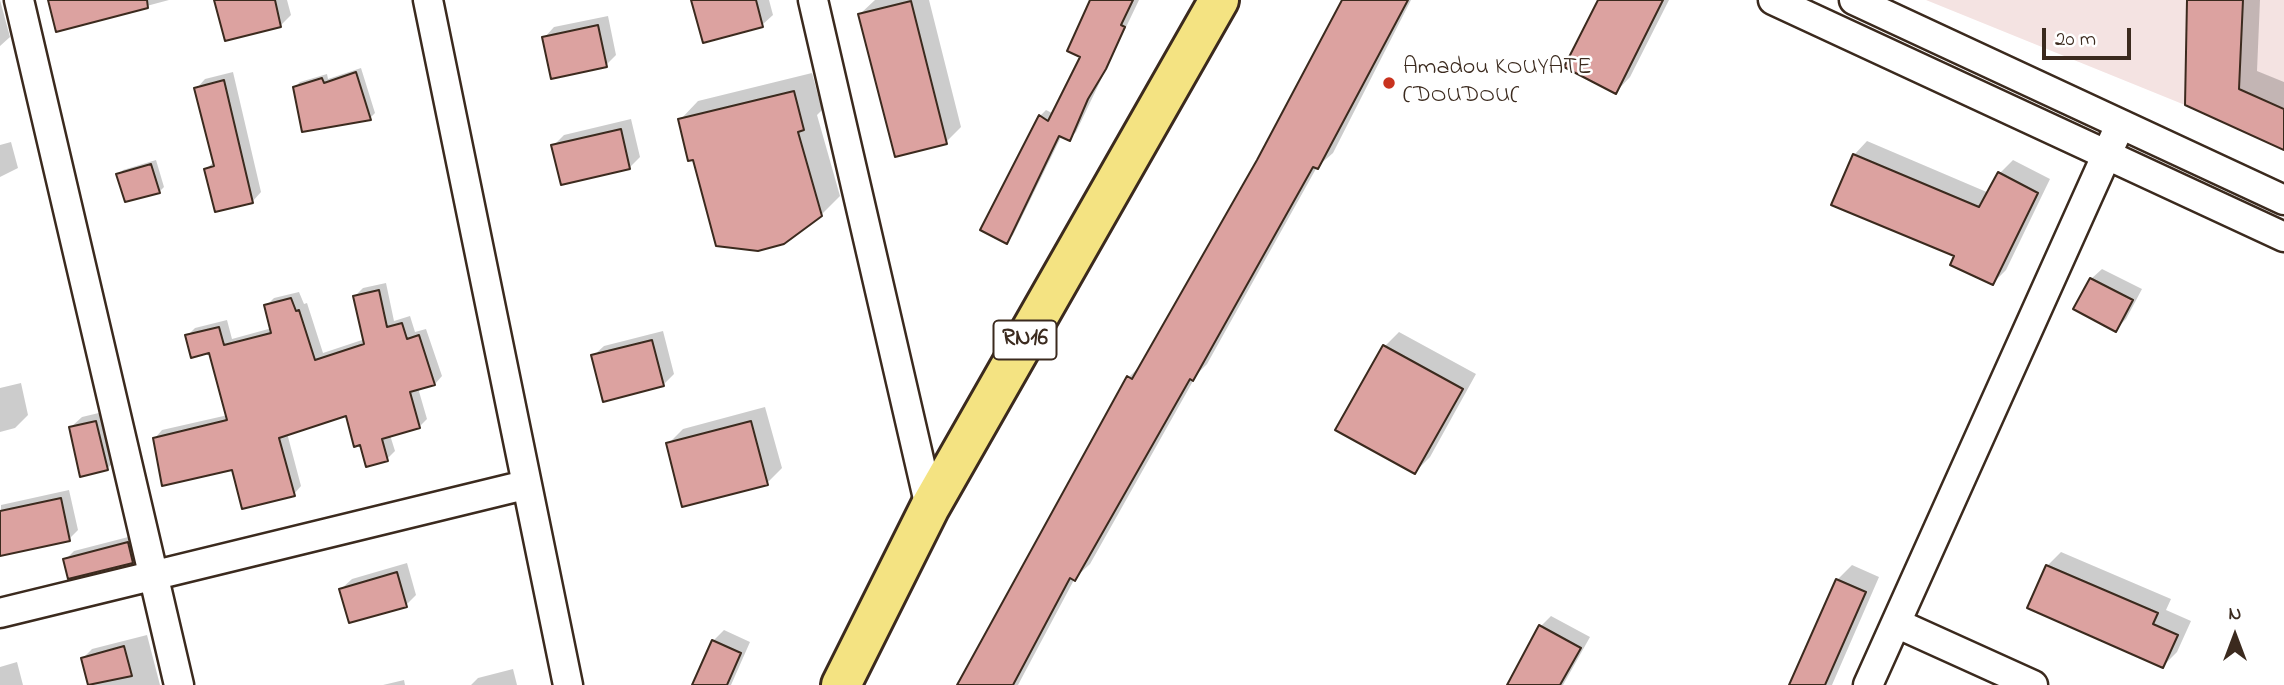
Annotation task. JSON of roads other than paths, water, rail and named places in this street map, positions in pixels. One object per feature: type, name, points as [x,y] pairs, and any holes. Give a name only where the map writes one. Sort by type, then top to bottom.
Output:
[{"type":"main road","name":"RN16","points":[[841,685],[930,506],[1219,0]]},
{"type":"street","points":[[19,0],[179,685]]},
{"type":"street","points":[[428,0],[568,685]]},
{"type":"street","points":[[813,0],[930,506]]},
{"type":"street","points":[[1773,0],[2284,237]]},
{"type":"street","points":[[1854,0],[2284,200]]},
{"type":"street","points":[[1868,685],[2120,125]]},
{"type":"street","points":[[0,613],[525,485]]},
{"type":"street","points":[[1896,623],[2033,685]]},
{"type":"place","name":"Amadou KOUYATE (DOUDOU(","points":[[1389,83]]}]
